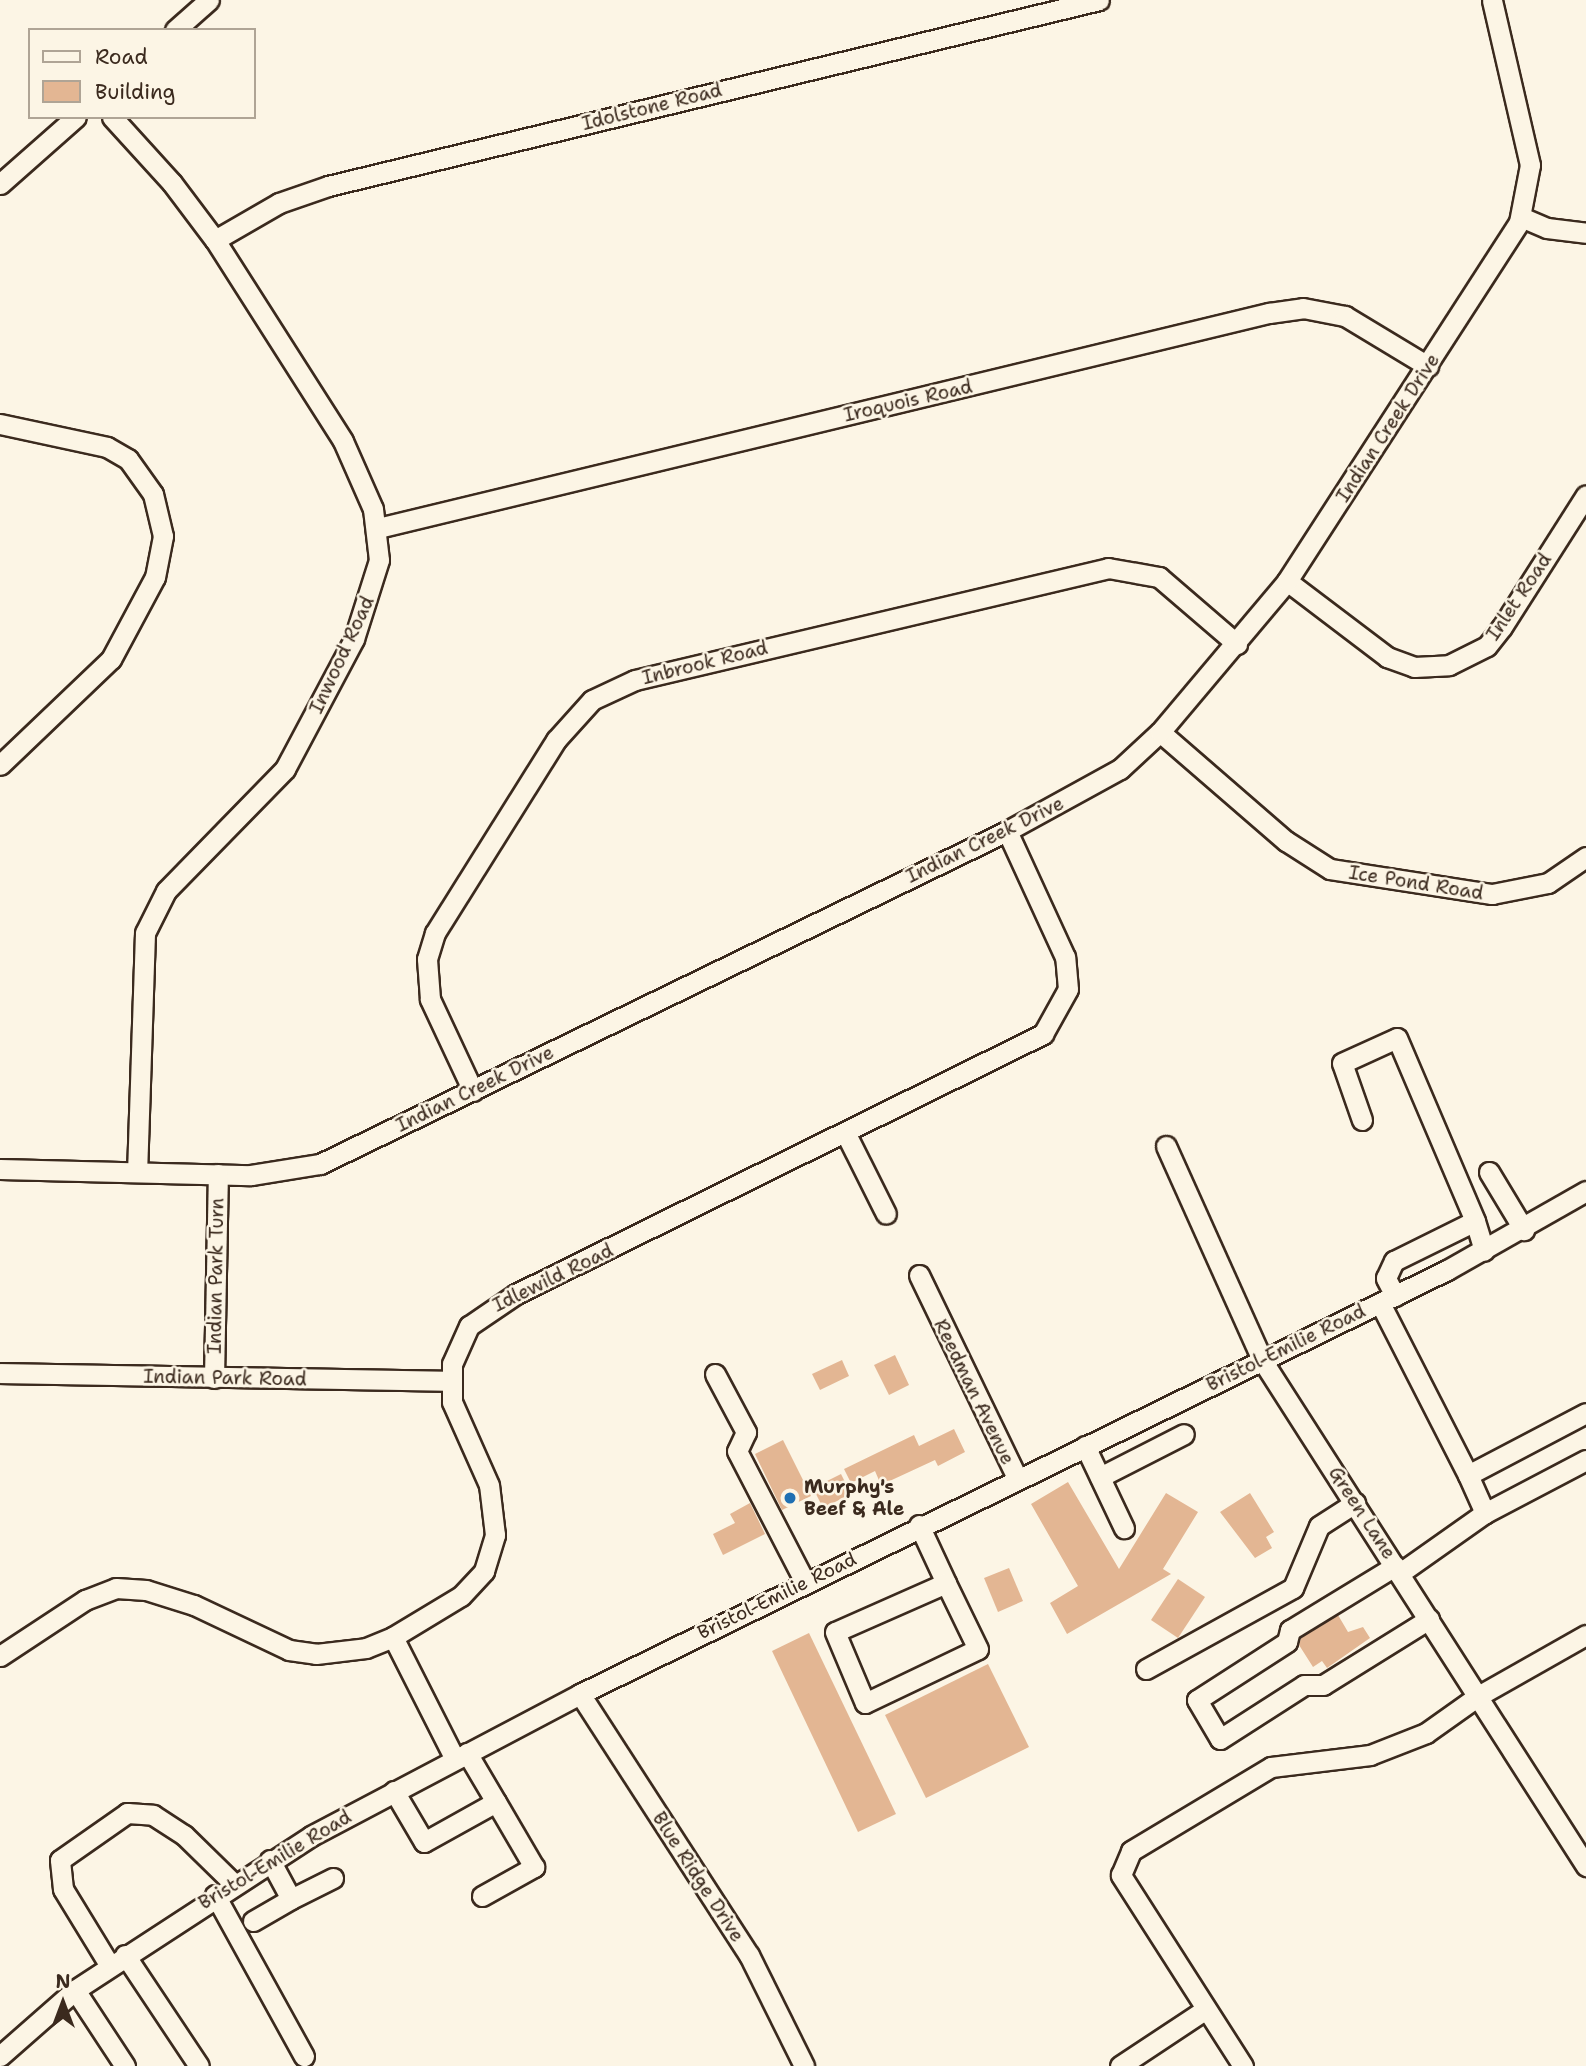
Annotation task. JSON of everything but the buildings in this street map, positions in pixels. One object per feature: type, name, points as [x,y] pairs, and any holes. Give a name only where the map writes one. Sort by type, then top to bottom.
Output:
[{"type":"street","points":[[177,28],[209,0]]},
{"type":"street","name":"Idolstone Road","points":[[215,240],[279,203],[341,182],[1098,0]]},
{"type":"street","name":"Indian Creek Drive","points":[[0,1169],[218,1174],[288,1171],[320,1164],[1007,831],[1096,785],[1160,732],[1237,644],[1287,581],[1428,366],[1521,217],[1530,165],[1492,0]]},
{"type":"street","points":[[0,184],[74,119]]},
{"type":"street","name":"Inwood Road","points":[[114,119],[172,183],[215,240],[343,441],[377,528],[379,560],[366,612],[301,742],[255,806],[166,891],[145,933],[137,1172]]},
{"type":"street","points":[[1521,217],[1547,228],[1586,233]]},
{"type":"street","name":"Iroquois Road","points":[[377,528],[1269,313],[1303,309],[1345,316],[1428,366]]},
{"type":"street","points":[[0,424],[107,447],[128,459],[153,494],[163,536],[155,577],[111,659],[0,765]]},
{"type":"street","name":"Inlet Road","points":[[1287,581],[1387,657],[1414,667],[1449,665],[1487,646],[1586,495]]},
{"type":"street","name":"Inbrook Road","points":[[472,1091],[430,999],[427,959],[435,933],[556,740],[592,700],[635,680],[1108,568],[1159,577],[1237,644]]},
{"type":"street","name":"Ice Pond Road","points":[[1160,732],[1286,841],[1330,869],[1501,894],[1548,883],[1586,857]]},
{"type":"street","name":"Idlewild Road","points":[[0,1656],[85,1600],[116,1588],[146,1590],[194,1605],[289,1650],[341,1653],[393,1637],[461,1596],[477,1582],[494,1550],[489,1485],[456,1416],[450,1381],[460,1340],[488,1309],[1030,1044],[1060,1010],[1068,989],[1066,957],[1007,831]]},
{"type":"street","points":[[1362,1120],[1342,1063],[1397,1038],[1475,1221],[1484,1251]]},
{"type":"street","points":[[846,1134],[886,1214]]},
{"type":"street","name":"Green Lane","points":[[1166,1146],[1262,1360],[1586,1866]]},
{"type":"street","points":[[1489,1171],[1524,1230]]},
{"type":"street","name":"Indian Park Turn","points":[[214,1378],[218,1174]]},
{"type":"street","name":"Bristol-Emilie Road","points":[[0,2056],[75,1990],[215,1895],[270,1860],[394,1791],[580,1694],[919,1525],[1484,1251],[1524,1230],[1586,1191]]},
{"type":"street","points":[[1475,1221],[1394,1261],[1386,1278],[1387,1299],[1485,1513]]},
{"type":"street","name":"Reedman Avenue","points":[[919,1275],[1017,1478]]},
{"type":"street","name":"Indian Park Road","points":[[0,1373],[450,1381]]},
{"type":"street","points":[[715,1374],[746,1432],[737,1451],[805,1582]]},
{"type":"street","points":[[1468,1475],[1586,1413]]},
{"type":"street","points":[[1100,1477],[1184,1434]]},
{"type":"street","points":[[1085,1446],[1125,1528]]},
{"type":"street","points":[[1429,1619],[1323,1685],[1304,1685],[1220,1739],[1197,1700],[1287,1642],[1290,1630],[1398,1569],[1485,1513],[1586,1460]]},
{"type":"street","points":[[1146,1668],[1293,1588],[1319,1526],[1356,1503]]},
{"type":"street","points":[[919,1525],[978,1649],[865,1703],[835,1632],[946,1583]]},
{"type":"street","points":[[1243,2066],[1121,1875],[1131,1851],[1271,1767],[1370,1755],[1426,1733],[1478,1696],[1586,1635]]},
{"type":"street","points":[[393,1637],[461,1756],[496,1802],[534,1867],[482,1896]]},
{"type":"street","name":"Blue Ridge Drive","points":[[580,1694],[749,1955],[796,2063]]},
{"type":"street","points":[[394,1791],[424,1842],[496,1802]]},
{"type":"street","points":[[199,2066],[63,1889],[60,1860],[127,1813],[153,1815],[184,1835],[233,1883]]},
{"type":"street","points":[[270,1860],[291,1899]]},
{"type":"street","points":[[253,1921],[333,1878]]},
{"type":"street","points":[[215,1895],[304,2056]]},
{"type":"street","points":[[75,1990],[125,2066]]},
{"type":"street","points":[[1119,2066],[1147,2058],[1206,2008]]},
{"type":"place","name":"Murphy's Beef & Ale","points":[[790,1498]]}]
